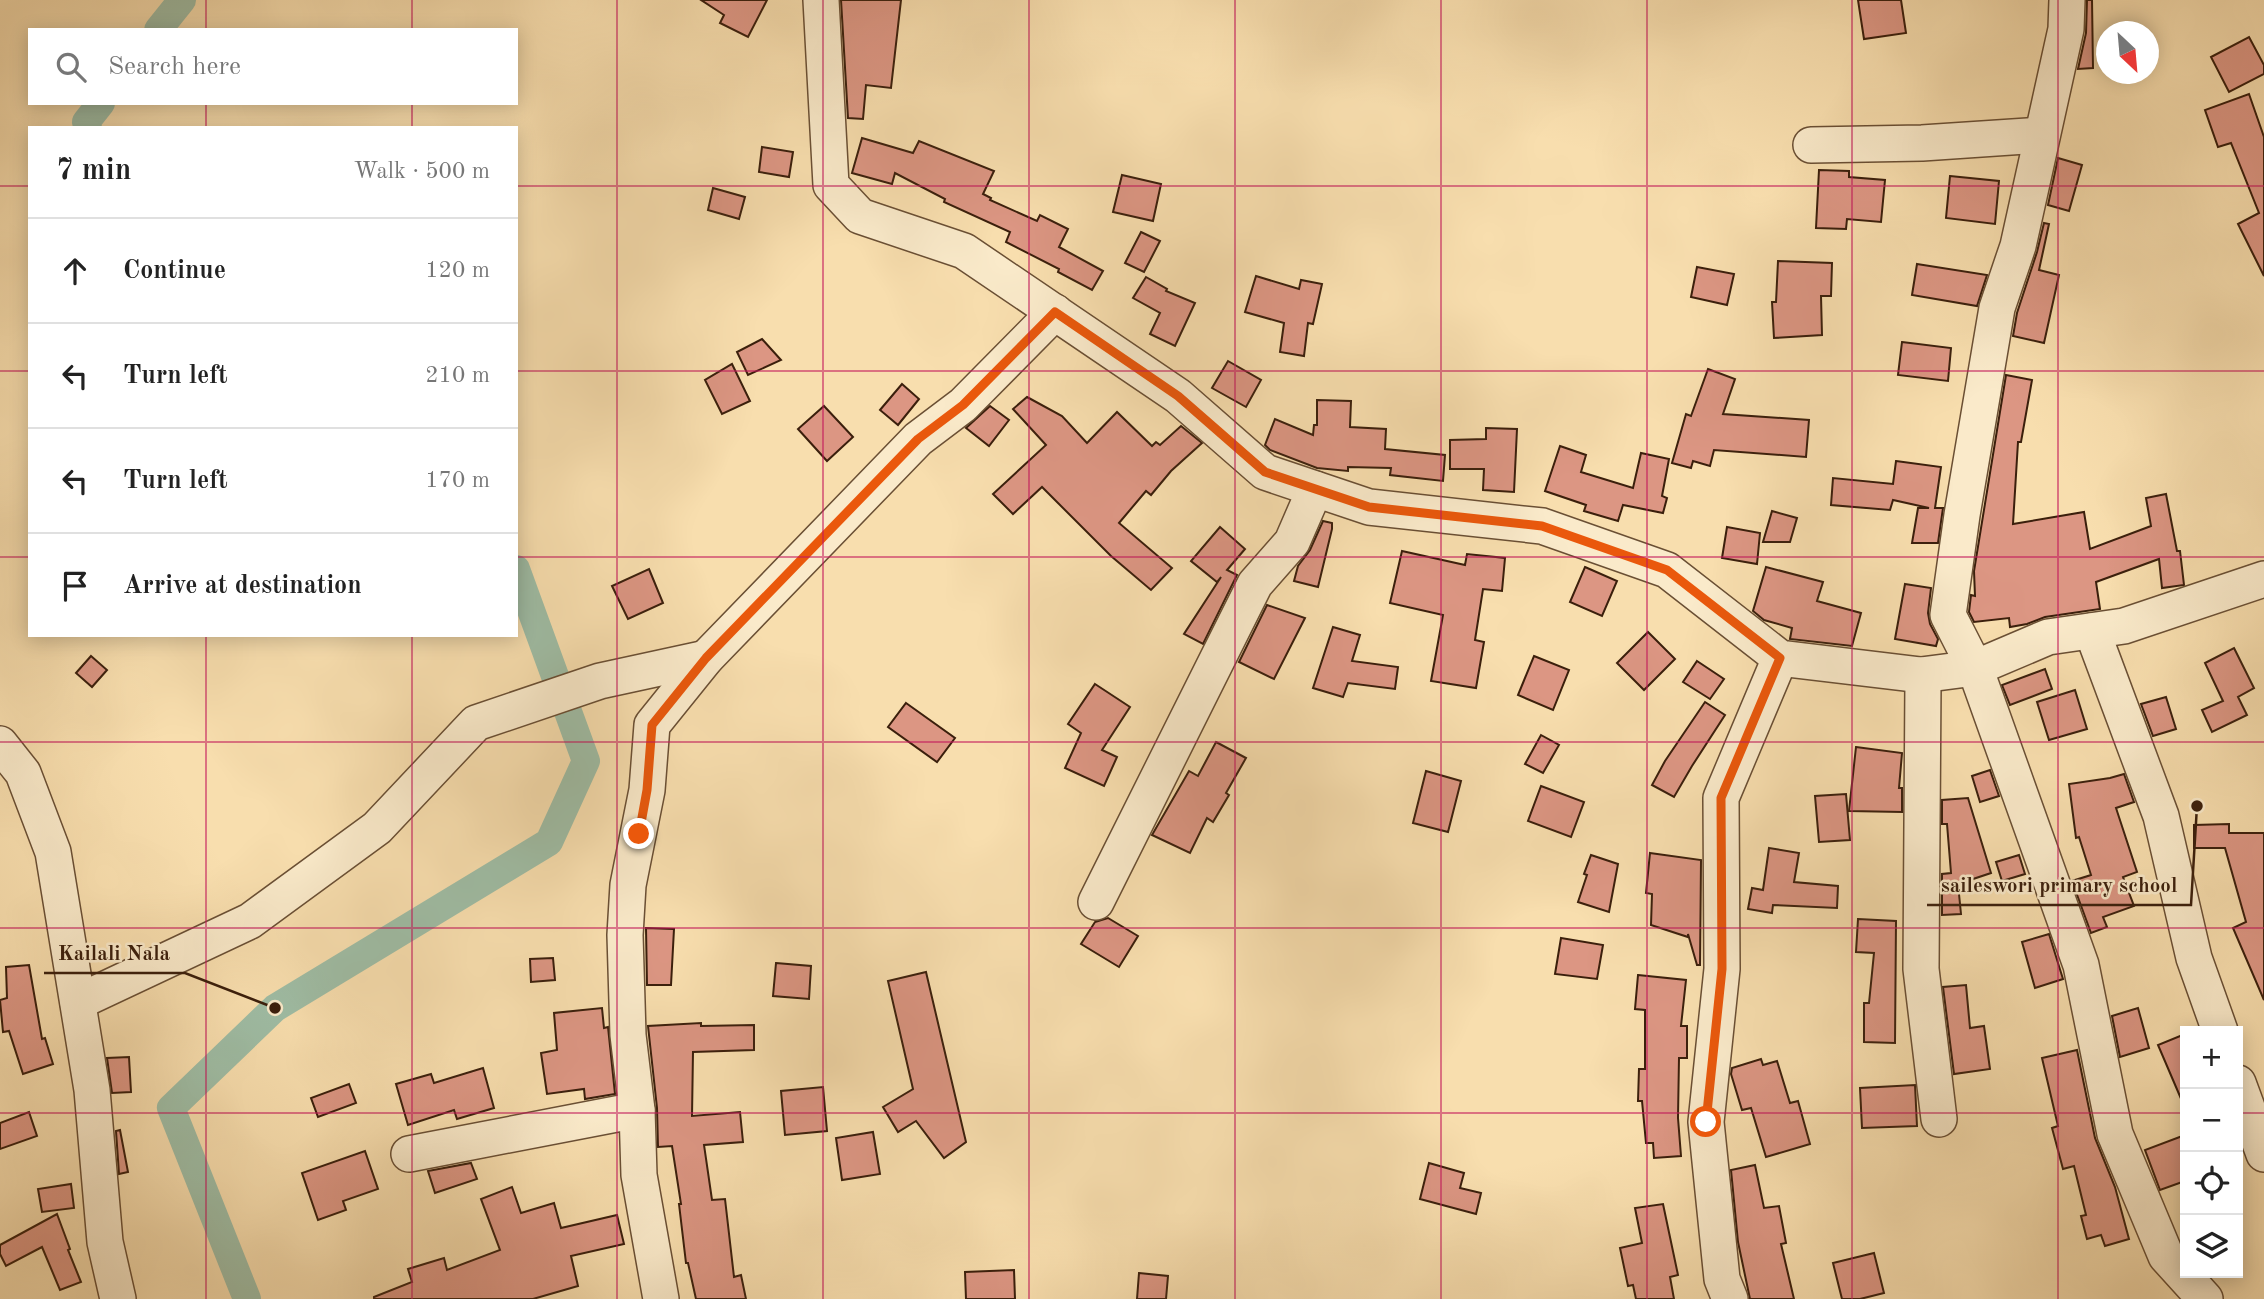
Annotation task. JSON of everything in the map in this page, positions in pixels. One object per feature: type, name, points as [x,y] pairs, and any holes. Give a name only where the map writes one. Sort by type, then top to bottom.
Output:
[{"type":"street","points":[[821,0],[831,185],[860,216],[964,251],[1178,396],[1265,472],[1369,507],[1542,526],[1667,570],[1780,658],[1921,675],[1975,668],[2048,637],[2124,626],[2264,579]]},
{"type":"street","points":[[2067,0],[2066,29],[2018,246],[1997,307],[1948,615],[1975,668],[2081,965],[2115,1134],[2166,1256],[2205,1299]]},
{"type":"street","points":[[1811,145],[1922,143],[2042,135]]},
{"type":"street","points":[[662,1299],[639,1175],[637,1110],[628,1035],[625,936],[628,885],[647,790],[652,725],[706,658],[918,439],[963,405],[1055,312]]},
{"type":"street","points":[[1096,902],[1255,584],[1292,542],[1315,489]]},
{"type":"street","points":[[2092,631],[2161,816],[2194,958],[2218,1026]]},
{"type":"street","points":[[78,1002],[250,921],[377,828],[475,723],[600,681],[706,658]]},
{"type":"street","points":[[1730,1299],[1722,1279],[1706,1122],[1722,969],[1721,798],[1780,658]]},
{"type":"street","points":[[1921,675],[1922,969],[1939,1119]]},
{"type":"street","points":[[0,744],[23,773],[53,852],[92,1090],[105,1242],[118,1299]]},
{"type":"street","points":[[2240,1089],[2264,1154]]},
{"type":"street","points":[[409,1154],[637,1110]]},
{"type":"building","points":[[701,0],[767,0],[748,37],[720,23],[724,15]]},
{"type":"building","points":[[841,0],[901,0],[891,88],[866,85],[863,119],[848,118]]},
{"type":"building","points":[[1858,0],[1901,0],[1906,33],[1864,39]]},
{"type":"building","points":[[2087,0],[2092,0],[2093,68],[2078,69],[2086,33]]},
{"type":"building","points":[[2249,37],[2264,65],[2264,74],[2229,92],[2211,57]]},
{"type":"building","points":[[2249,94],[2264,137],[2264,276],[2238,224],[2259,213],[2231,143],[2218,147],[2205,110]]},
{"type":"building","points":[[862,138],[913,153],[919,141],[994,171],[983,194],[991,198],[990,200],[1037,221],[1040,215],[1068,229],[1059,247],[1103,271],[1092,290],[1058,272],[1059,269],[1006,242],[1010,232],[944,202],[945,199],[895,173],[892,184],[852,173]]},
{"type":"building","points":[[762,147],[793,152],[789,177],[759,172]]},
{"type":"building","points":[[2058,158],[2082,165],[2069,211],[2048,205]]},
{"type":"building","points":[[1819,170],[1849,171],[1849,177],[1885,180],[1881,222],[1847,219],[1846,229],[1816,228]]},
{"type":"building","points":[[1122,175],[1161,184],[1153,221],[1113,212]]},
{"type":"building","points":[[1950,176],[1999,181],[1995,224],[1946,218]]},
{"type":"building","points":[[713,188],[745,197],[739,219],[708,210]]},
{"type":"building","points":[[2044,223],[2049,224],[2039,270],[2059,275],[2044,343],[2013,336],[2017,313]]},
{"type":"building","points":[[1141,232],[1160,241],[1144,272],[1125,263]]},
{"type":"building","points":[[1778,261],[1832,263],[1831,296],[1821,296],[1822,335],[1774,338],[1772,302],[1776,302]]},
{"type":"building","points":[[1917,264],[1987,275],[1977,306],[1912,295]]},
{"type":"building","points":[[1697,267],[1734,274],[1727,305],[1691,297]]},
{"type":"building","points":[[1256,276],[1299,289],[1301,280],[1322,284],[1313,324],[1308,323],[1304,356],[1280,352],[1284,323],[1245,312]]},
{"type":"building","points":[[1146,277],[1167,289],[1166,291],[1195,303],[1175,346],[1150,334],[1160,313],[1133,298]]},
{"type":"building","points":[[762,339],[781,360],[748,375],[737,352]]},
{"type":"building","points":[[1902,342],[1951,348],[1948,381],[1898,375]]},
{"type":"building","points":[[1228,361],[1261,380],[1246,407],[1212,388]]},
{"type":"building","points":[[732,364],[750,401],[722,414],[705,380]]},
{"type":"building","points":[[1708,369],[1735,379],[1723,414],[1809,420],[1806,457],[1714,450],[1710,466],[1693,461],[1691,468],[1672,463],[1686,414],[1691,416]]},
{"type":"building","points":[[2006,375],[2032,380],[2021,442],[2018,442],[2013,524],[2084,512],[2090,549],[2151,526],[2146,498],[2166,494],[2177,551],[2180,551],[2184,585],[2162,588],[2159,559],[2096,582],[2100,609],[2045,617],[2010,627],[2009,618],[1974,622],[1969,612],[1971,595],[1975,596],[1974,571]]},
{"type":"building","points":[[902,384],[919,399],[898,425],[880,410]]},
{"type":"building","points":[[1027,397],[1062,416],[1087,443],[1117,412],[1152,446],[1156,442],[1160,445],[1181,426],[1202,443],[1171,471],[1151,495],[1146,491],[1119,523],[1172,568],[1151,590],[1111,556],[1042,487],[1013,514],[993,494],[1046,445],[1013,409]]},
{"type":"building","points":[[1317,400],[1351,401],[1350,427],[1386,429],[1385,449],[1445,455],[1443,481],[1390,475],[1391,468],[1348,467],[1348,471],[1317,468],[1270,450],[1265,445],[1275,419],[1313,435],[1314,425],[1317,425]]},
{"type":"building","points":[[824,406],[853,437],[827,461],[798,429]]},
{"type":"building","points":[[990,406],[1009,420],[989,446],[966,428]]},
{"type":"building","points":[[1486,428],[1517,429],[1514,492],[1483,490],[1484,469],[1450,469],[1450,440],[1486,439]]},
{"type":"building","points":[[1560,446],[1586,455],[1581,472],[1633,488],[1641,453],[1669,459],[1662,496],[1667,498],[1663,513],[1623,505],[1618,521],[1584,511],[1586,505],[1545,491]]},
{"type":"building","points":[[1896,461],[1941,467],[1935,508],[1943,508],[1938,543],[1912,543],[1918,508],[1929,508],[1893,500],[1890,510],[1831,505],[1833,478],[1893,484]]},
{"type":"building","points":[[1772,511],[1797,518],[1790,542],[1763,542]]},
{"type":"building","points":[[1323,521],[1332,523],[1332,529],[1318,587],[1294,581],[1298,566],[1310,550]]},
{"type":"building","points":[[1220,527],[1245,549],[1227,570],[1237,575],[1203,644],[1184,634],[1221,577],[1217,582],[1191,561]]},
{"type":"building","points":[[1727,527],[1760,533],[1757,564],[1722,558]]},
{"type":"building","points":[[1402,551],[1465,565],[1467,554],[1505,558],[1502,591],[1483,589],[1475,640],[1484,642],[1476,688],[1431,681],[1443,615],[1390,603]]},
{"type":"building","points":[[1585,567],[1617,581],[1602,616],[1570,602]]},
{"type":"building","points":[[1766,567],[1823,582],[1817,601],[1861,613],[1852,646],[1790,639],[1792,628],[1764,620],[1753,611]]},
{"type":"building","points":[[649,569],[663,603],[628,619],[612,586]]},
{"type":"building","points":[[1905,584],[1931,588],[1928,613],[1938,639],[1936,646],[1895,639]]},
{"type":"building","points":[[1267,605],[1305,618],[1274,679],[1239,662]]},
{"type":"building","points":[[1333,627],[1360,635],[1352,661],[1398,667],[1395,689],[1348,683],[1343,697],[1313,688]]},
{"type":"building","points":[[1648,632],[1675,659],[1644,690],[1617,663]]},
{"type":"building","points":[[2234,648],[2254,688],[2238,697],[2247,715],[2212,732],[2202,710],[2223,701],[2205,663]]},
{"type":"building","points":[[91,656],[107,670],[92,687],[76,673]]},
{"type":"building","points":[[1534,656],[1569,670],[1553,710],[1518,695]]},
{"type":"building","points":[[1697,661],[1724,679],[1710,699],[1683,682]]},
{"type":"building","points":[[2045,669],[2052,689],[2010,705],[2002,685]]},
{"type":"building","points":[[1095,684],[1130,707],[1102,750],[1117,757],[1104,786],[1065,768],[1081,733],[1068,724]]},
{"type":"building","points":[[2075,690],[2087,729],[2049,740],[2037,702]]},
{"type":"building","points":[[2166,697],[2176,729],[2153,736],[2141,704]]},
{"type":"building","points":[[1705,702],[1725,715],[1674,797],[1652,785]]},
{"type":"building","points":[[906,703],[955,738],[937,762],[888,727]]},
{"type":"building","points":[[1541,735],[1559,745],[1543,773],[1525,764]]},
{"type":"building","points":[[1216,742],[1246,758],[1226,793],[1229,795],[1213,822],[1207,818],[1190,853],[1152,835],[1189,771],[1198,776]]},
{"type":"building","points":[[1856,747],[1902,753],[1899,788],[1902,788],[1902,812],[1849,811]]},
{"type":"building","points":[[1990,770],[1999,796],[1980,802],[1972,776]]},
{"type":"building","points":[[1426,771],[1461,781],[1448,832],[1413,823]]},
{"type":"building","points":[[2124,774],[2134,802],[2116,808],[2137,872],[2123,877],[2134,906],[2103,917],[2107,927],[2091,933],[2072,881],[2091,875],[2079,837],[2076,838],[2069,784]]},
{"type":"building","points":[[1541,786],[1584,802],[1571,837],[1528,821]]},
{"type":"building","points":[[1846,794],[1850,840],[1819,842],[1815,796]]},
{"type":"building","points":[[1968,798],[1991,873],[1958,884],[1961,914],[1942,915],[1942,874],[1951,873],[1947,824],[1942,824],[1942,800]]},
{"type":"building","points":[[2229,824],[2229,833],[2264,833],[2264,1000],[2233,928],[2246,922],[2225,848],[2194,848],[2194,825]]},
{"type":"building","points":[[1769,848],[1799,853],[1794,882],[1838,886],[1837,908],[1773,905],[1772,913],[1748,909],[1752,888],[1763,890]]},
{"type":"building","points":[[1650,853],[1701,860],[1700,965],[1697,965],[1688,934],[1688,937],[1651,925],[1652,894],[1646,893]]},
{"type":"building","points":[[1591,855],[1618,864],[1609,912],[1578,902]]},
{"type":"building","points":[[2019,855],[2025,874],[2002,881],[1996,862]]},
{"type":"building","points":[[1108,918],[1138,936],[1119,967],[1081,944],[1095,922]]},
{"type":"building","points":[[1858,919],[1896,921],[1895,1043],[1864,1042],[1864,1003],[1869,1003],[1874,953],[1856,952]]},
{"type":"building","points":[[646,928],[674,929],[671,985],[647,985]]},
{"type":"building","points":[[2049,934],[2063,979],[2035,988],[2022,942]]},
{"type":"building","points":[[1561,938],[1603,945],[1597,979],[1555,974]]},
{"type":"building","points":[[553,958],[555,980],[531,982],[530,959]]},
{"type":"building","points":[[776,963],[811,966],[809,999],[773,996]]},
{"type":"building","points":[[29,965],[42,1039],[45,1038],[53,1064],[23,1074],[9,1031],[3,1032],[0,1000],[7,998],[6,967]]},
{"type":"building","points":[[926,972],[966,1142],[944,1158],[916,1121],[898,1132],[883,1107],[913,1089],[888,981]]},
{"type":"building","points":[[1638,975],[1686,980],[1681,1026],[1687,1026],[1687,1058],[1679,1058],[1678,1118],[1681,1156],[1654,1158],[1653,1143],[1646,1143],[1642,1101],[1638,1101],[1639,1069],[1645,1069],[1645,1010],[1635,1009]]},
{"type":"building","points":[[1966,985],[1970,1028],[1984,1026],[1990,1069],[1954,1074],[1943,987]]},
{"type":"building","points":[[602,1008],[604,1028],[608,1027],[615,1094],[585,1099],[584,1089],[547,1094],[541,1053],[557,1050],[554,1013]]},
{"type":"building","points":[[2138,1008],[2149,1048],[2120,1057],[2112,1016]]},
{"type":"building","points":[[701,1023],[701,1026],[754,1025],[754,1050],[693,1052],[692,1116],[740,1112],[743,1142],[704,1145],[712,1200],[725,1199],[734,1277],[741,1275],[746,1299],[696,1299],[686,1263],[672,1146],[658,1147],[657,1108],[648,1026]]},
{"type":"building","points":[[2180,1036],[2180,1096],[2158,1045]]},
{"type":"building","points":[[2077,1050],[2095,1138],[2115,1187],[2129,1239],[2105,1246],[2101,1235],[2087,1239],[2081,1216],[2086,1215],[2074,1166],[2063,1169],[2052,1128],[2058,1126],[2042,1058]]},
{"type":"building","points":[[129,1057],[131,1092],[112,1093],[107,1058]]},
{"type":"building","points":[[1761,1059],[1763,1065],[1777,1061],[1790,1103],[1798,1101],[1810,1144],[1766,1157],[1751,1108],[1742,1110],[1731,1074],[1732,1068]]},
{"type":"building","points":[[483,1068],[494,1108],[457,1119],[454,1110],[408,1125],[396,1084],[431,1074],[434,1083]]},
{"type":"building","points":[[349,1084],[356,1103],[318,1117],[311,1098]]},
{"type":"building","points":[[1915,1085],[1917,1126],[1862,1128],[1860,1088]]},
{"type":"building","points":[[823,1087],[827,1131],[785,1135],[781,1091]]},
{"type":"building","points":[[29,1112],[37,1136],[0,1149],[0,1123]]},
{"type":"building","points":[[120,1130],[128,1172],[119,1174],[116,1131]]},
{"type":"building","points":[[873,1132],[880,1174],[842,1180],[836,1138]]},
{"type":"building","points":[[2180,1137],[2180,1183],[2160,1190],[2145,1150]]},
{"type":"building","points":[[365,1151],[378,1189],[343,1201],[346,1210],[318,1220],[302,1173]]},
{"type":"building","points":[[471,1163],[477,1179],[435,1193],[428,1171]]},
{"type":"building","points":[[1429,1163],[1464,1173],[1460,1188],[1481,1193],[1476,1214],[1420,1199]]},
{"type":"building","points":[[1755,1165],[1764,1208],[1779,1206],[1786,1243],[1781,1244],[1794,1299],[1750,1299],[1738,1242],[1731,1170]]},
{"type":"building","points":[[71,1184],[74,1208],[42,1212],[38,1189]]},
{"type":"building","points":[[512,1187],[521,1213],[554,1203],[561,1228],[617,1215],[624,1244],[571,1256],[578,1286],[533,1299],[374,1299],[412,1282],[408,1269],[444,1258],[447,1270],[500,1250],[481,1199]]},
{"type":"building","points":[[1663,1204],[1678,1275],[1670,1277],[1674,1299],[1636,1299],[1633,1285],[1628,1286],[1620,1248],[1642,1243],[1635,1208]]},
{"type":"building","points":[[57,1214],[81,1282],[60,1290],[42,1247],[6,1266],[0,1254],[0,1245]]},
{"type":"building","points":[[1874,1253],[1884,1293],[1860,1299],[1842,1299],[1833,1263]]},
{"type":"building","points":[[1014,1270],[1015,1299],[966,1299],[965,1272]]},
{"type":"building","points":[[1139,1273],[1168,1276],[1166,1299],[1137,1299]]},
{"type":"waterway","points":[[160,28],[182,0]]},
{"type":"waterway","points":[[87,126],[86,122],[99,105]]},
{"type":"waterway","points":[[247,1299],[171,1108],[275,1008],[549,842],[586,761],[518,574]]},
{"type":"place","name":"saileswori primary school","points":[[2197,806]]},
{"type":"place","name":"Kailali Nala","points":[[275,1008]]},
{"type":"route","points":[[639,834],[647,790],[652,725],[706,658],[918,439],[963,405],[1055,312],[1178,396],[1265,472],[1369,507],[1542,526],[1667,570],[1780,658],[1721,798],[1722,969],[1706,1122]]}]
